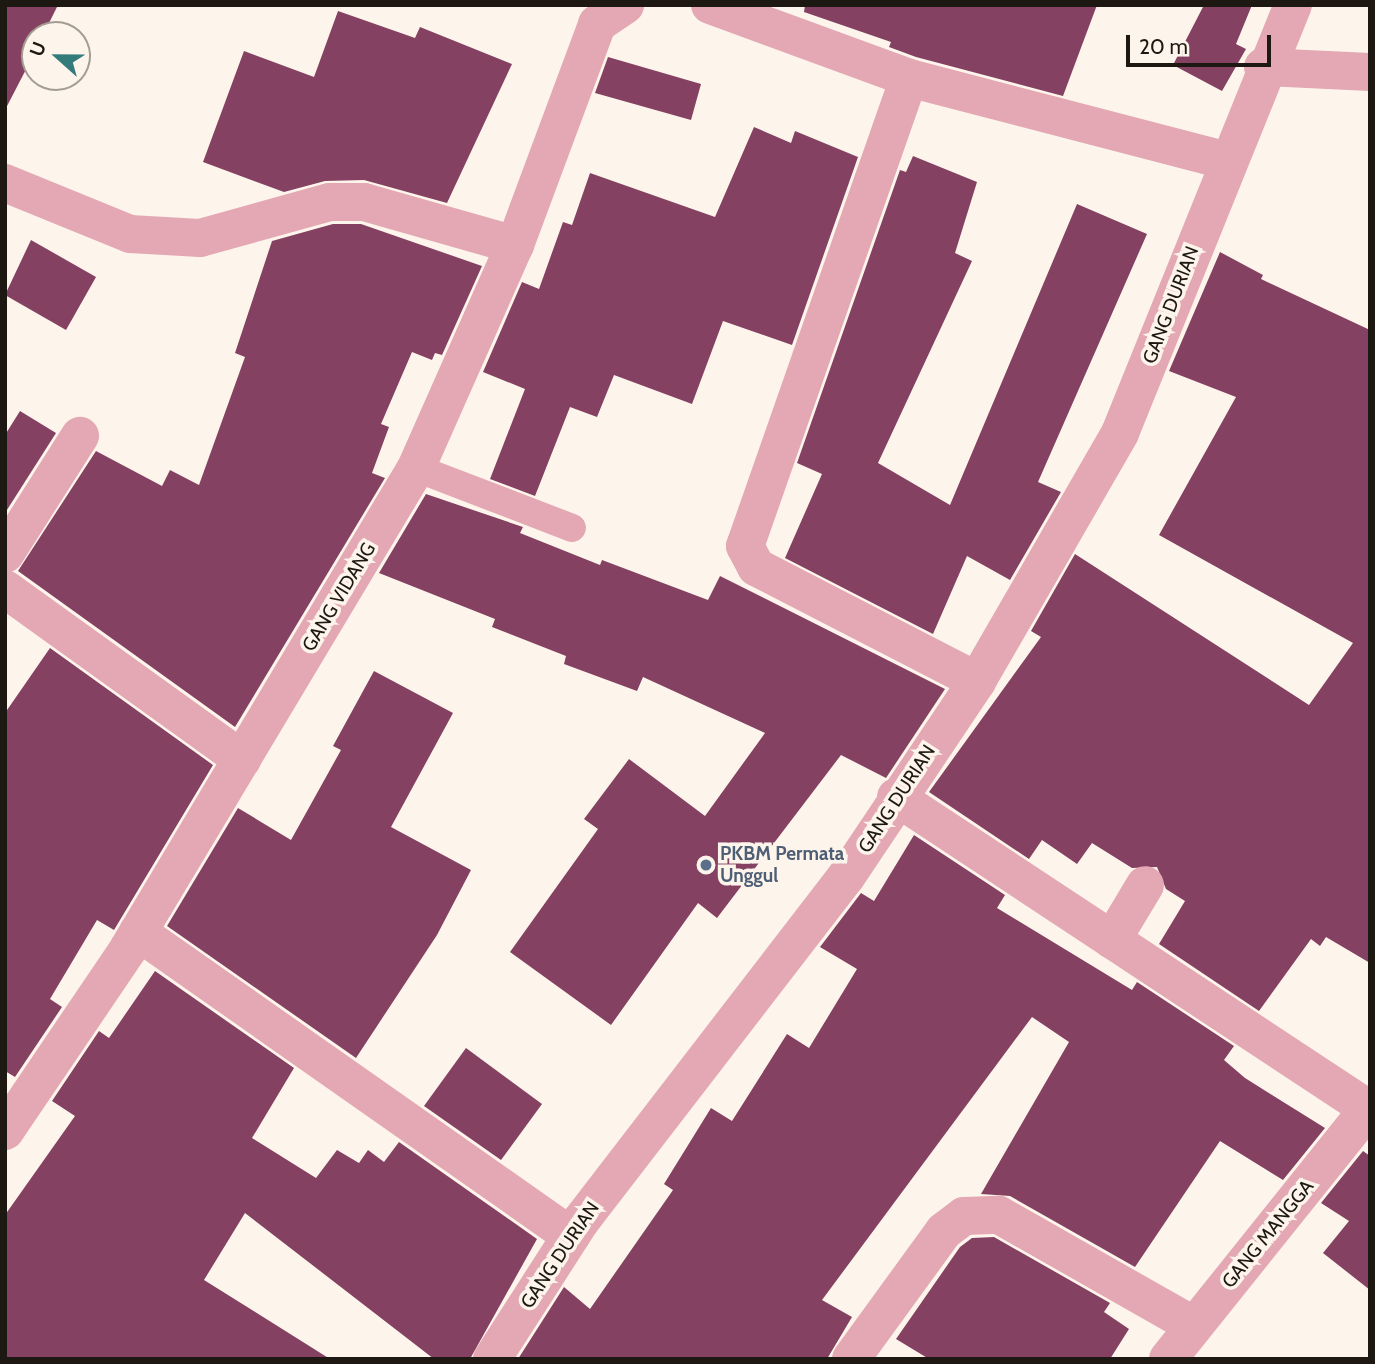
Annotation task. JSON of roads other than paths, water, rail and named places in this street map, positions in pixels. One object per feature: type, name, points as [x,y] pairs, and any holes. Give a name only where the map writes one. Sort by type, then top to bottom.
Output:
[{"type":"street","points":[[710,5],[903,100],[1222,177]]},
{"type":"street","name":"GANG DURIAN","points":[[492,1359],[571,1236],[846,877],[896,797],[977,681],[1120,433],[1263,67],[1293,5]]},
{"type":"street","name":"GANG VIDANG","points":[[5,1131],[138,932],[416,468],[515,245],[600,11]]},
{"type":"street","points":[[1263,67],[1370,72]]},
{"type":"street","points":[[903,100],[745,546],[756,567],[977,681]]},
{"type":"street","points":[[5,183],[131,234],[200,238],[330,202],[364,202],[515,245]]},
{"type":"street","points":[[5,554],[80,436]]},
{"type":"street","points":[[5,589],[242,759]]},
{"type":"street","points":[[896,797],[1369,1109]]},
{"type":"street","points":[[1112,940],[1145,885]]},
{"type":"street","points":[[138,932],[571,1236]]},
{"type":"street","name":"GANG MANGGA","points":[[1168,1359],[1369,1109]]},
{"type":"street","points":[[850,1359],[944,1231],[964,1216],[999,1215],[1194,1326]]},
{"type":"lane","points":[[416,468],[572,528]]},
{"type":"place","name":"PKBM Permata Unggul","points":[[706,865]]}]
